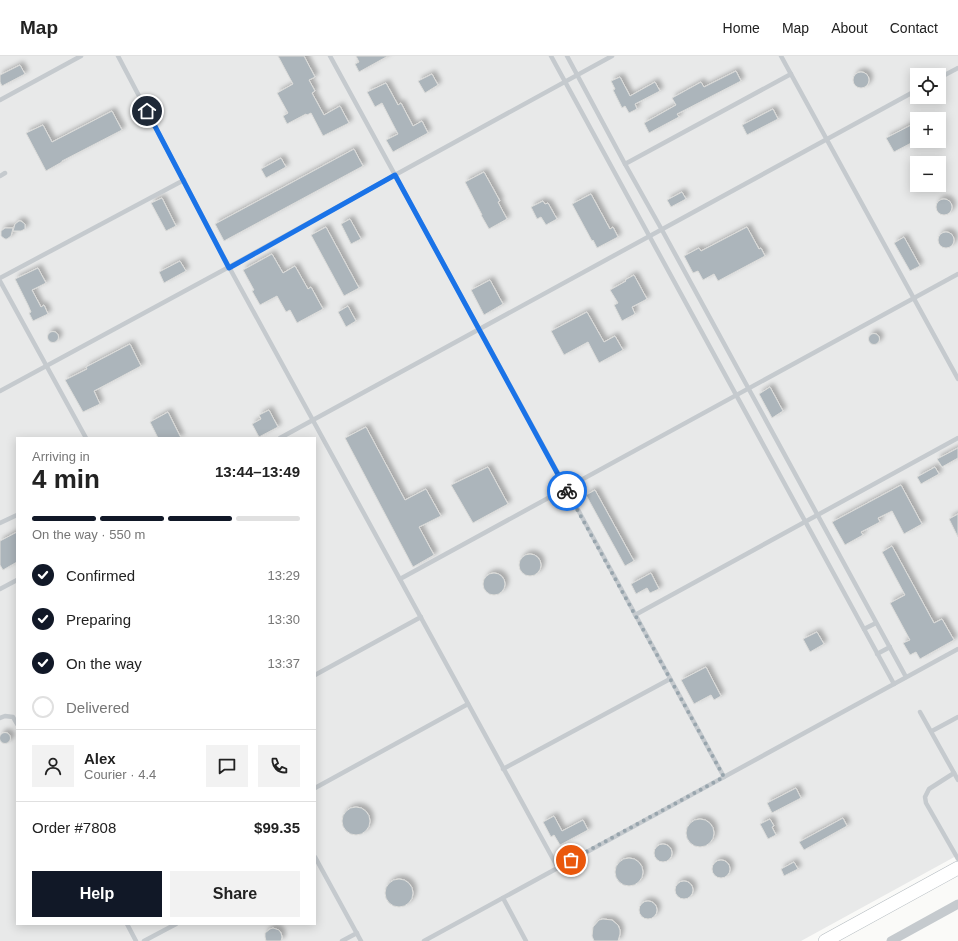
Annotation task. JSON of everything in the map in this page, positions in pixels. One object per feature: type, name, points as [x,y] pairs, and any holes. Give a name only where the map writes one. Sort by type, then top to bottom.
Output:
[{"type":"main road","points":[[825,941],[958,868]]},
{"type":"street","points":[[891,941],[958,904]]},
{"type":"lane","points":[[0,100],[81,56]]},
{"type":"lane","points":[[118,56],[229,268],[558,868]]},
{"type":"lane","points":[[330,56],[724,777]]},
{"type":"lane","points":[[551,56],[894,684]]},
{"type":"lane","points":[[567,56],[906,677]]},
{"type":"lane","points":[[0,391],[229,268],[612,56]]},
{"type":"lane","points":[[781,56],[958,379]]},
{"type":"lane","points":[[946,74],[958,68]]},
{"type":"lane","points":[[625,164],[791,74]]},
{"type":"lane","points":[[282,437],[910,94]]},
{"type":"lane","points":[[0,176],[5,173]]},
{"type":"lane","points":[[0,278],[184,180]]},
{"type":"lane","points":[[400,579],[958,274]]},
{"type":"lane","points":[[0,281],[85,437]]},
{"type":"lane","points":[[635,614],[958,438]]},
{"type":"lane","points":[[0,523],[16,516]]},
{"type":"lane","points":[[0,589],[16,581]]},
{"type":"lane","points":[[316,674],[421,618]]},
{"type":"lane","points":[[864,629],[876,622]]},
{"type":"lane","points":[[877,654],[890,647]]},
{"type":"lane","points":[[424,941],[958,649]]},
{"type":"lane","points":[[504,769],[670,679]]},
{"type":"lane","points":[[316,787],[468,704]]},
{"type":"lane","points":[[920,712],[932,731],[958,780]]},
{"type":"lane","points":[[0,718],[5,716],[13,717],[16,722]]},
{"type":"lane","points":[[932,731],[958,717]]},
{"type":"lane","points":[[954,773],[929,789],[925,797],[926,804],[958,859]]},
{"type":"lane","points":[[316,859],[361,941]]},
{"type":"lane","points":[[503,898],[526,941]]},
{"type":"lane","points":[[128,925],[136,941]]},
{"type":"lane","points":[[144,941],[174,925]]},
{"type":"lane","points":[[342,941],[357,933]]},
{"type":"shaded area","points":[[0,56],[958,56],[958,855],[801,941],[0,941]]},
{"type":"building","points":[[278,56],[304,56],[315,77],[309,80],[315,91],[312,93],[324,115],[340,106],[349,123],[323,136],[311,113],[287,124],[283,116],[288,113],[277,93],[293,84]]},
{"type":"building","points":[[356,56],[388,56],[359,72],[355,64],[359,62]]},
{"type":"building","points":[[20,65],[25,74],[2,86],[0,82],[0,75]]},
{"type":"building","points":[[736,71],[741,81],[677,114],[679,117],[649,133],[644,123],[676,105],[672,98],[701,82],[704,87]]},
{"type":"building","points":[[858,72],[864,72],[869,77],[867,86],[864,88],[858,88],[853,83],[853,77]]},
{"type":"building","points":[[432,74],[438,85],[425,93],[418,81]]},
{"type":"building","points":[[620,77],[630,96],[655,82],[660,91],[635,104],[637,109],[629,113],[625,106],[622,108],[613,90],[615,89],[611,81]]},
{"type":"building","points":[[386,83],[398,105],[401,103],[413,126],[422,121],[428,133],[393,152],[386,140],[398,134],[382,103],[375,107],[367,92]]},
{"type":"building","points":[[773,109],[778,119],[747,135],[742,125]]},
{"type":"building","points":[[112,111],[122,130],[62,161],[46,171],[26,133],[43,125],[52,142]]},
{"type":"building","points":[[910,126],[910,144],[894,152],[886,138]]},
{"type":"building","points":[[354,149],[363,166],[224,241],[215,224]]},
{"type":"building","points":[[281,158],[286,167],[266,178],[261,169]]},
{"type":"building","points":[[484,172],[500,201],[498,202],[507,219],[489,229],[465,182]]},
{"type":"building","points":[[682,192],[686,199],[671,207],[667,200]]},
{"type":"building","points":[[591,194],[610,229],[613,227],[618,237],[597,248],[572,204]]},
{"type":"building","points":[[162,198],[176,226],[166,231],[151,203]]},
{"type":"building","points":[[941,199],[947,199],[952,204],[950,213],[947,215],[941,215],[936,210],[936,204]]},
{"type":"building","points":[[543,201],[545,204],[548,203],[557,219],[546,225],[541,217],[537,219],[531,207]]},
{"type":"building","points":[[350,219],[361,239],[351,244],[341,224]]},
{"type":"building","points":[[19,221],[25,224],[25,229],[21,231],[13,231],[15,224]]},
{"type":"building","points":[[326,227],[359,288],[344,296],[311,235]]},
{"type":"building","points":[[747,227],[759,249],[761,248],[765,256],[718,281],[714,274],[703,280],[698,271],[693,273],[684,256],[699,248],[701,251]]},
{"type":"building","points":[[5,228],[13,228],[11,236],[7,239],[1,236],[1,231]]},
{"type":"building","points":[[943,232],[949,232],[954,237],[952,246],[949,248],[943,248],[938,243],[938,237]]},
{"type":"building","points":[[904,237],[920,266],[910,271],[894,243]]},
{"type":"building","points":[[272,254],[283,273],[295,266],[308,289],[311,287],[323,309],[297,323],[290,310],[286,312],[277,296],[260,305],[243,270]]},
{"type":"building","points":[[180,261],[186,271],[164,283],[159,272]]},
{"type":"building","points":[[38,268],[46,283],[32,290],[41,307],[44,305],[48,314],[33,321],[29,313],[31,312],[28,305],[15,279]]},
{"type":"building","points":[[634,275],[647,299],[632,307],[635,314],[622,321],[614,305],[618,303],[610,290]]},
{"type":"building","points":[[490,280],[503,304],[484,315],[471,290]]},
{"type":"building","points":[[348,306],[356,321],[346,327],[338,312]]},
{"type":"building","points":[[587,312],[604,342],[615,336],[623,350],[599,363],[588,342],[564,355],[551,331]]},
{"type":"building","points":[[51,332],[55,332],[57,333],[57,341],[51,342],[48,339],[48,335]]},
{"type":"building","points":[[872,334],[876,334],[878,335],[878,343],[872,344],[869,341],[869,337]]},
{"type":"building","points":[[130,344],[141,366],[94,391],[100,404],[83,412],[65,380]]},
{"type":"building","points":[[770,387],[783,411],[772,418],[759,394]]},
{"type":"building","points":[[269,410],[278,427],[259,437],[252,424],[261,419],[259,415]]},
{"type":"building","points":[[168,412],[180,437],[158,437],[150,422]]},
{"type":"building","points":[[366,427],[405,500],[426,489],[441,516],[419,527],[434,555],[413,567],[345,438]]},
{"type":"building","points":[[958,448],[958,458],[942,467],[937,459]]},
{"type":"building","points":[[488,467],[508,504],[473,523],[451,485]]},
{"type":"building","points":[[935,467],[939,474],[921,484],[917,477]]},
{"type":"building","points":[[901,485],[922,524],[904,534],[892,511],[878,518],[880,522],[861,532],[863,535],[845,545],[832,522]]},
{"type":"building","points":[[595,490],[634,561],[625,566],[586,495]]},
{"type":"building","points":[[958,514],[958,537],[949,519]]},
{"type":"building","points":[[16,533],[16,563],[3,570],[0,565],[0,541]]},
{"type":"building","points":[[892,546],[934,623],[942,619],[954,640],[920,659],[916,652],[910,655],[903,643],[910,640],[890,603],[905,595],[882,552]]},
{"type":"building","points":[[530,554],[538,557],[541,565],[538,573],[530,576],[522,573],[519,565],[522,557]]},
{"type":"building","points":[[494,573],[502,576],[505,584],[502,592],[494,595],[486,592],[483,584],[486,576]]},
{"type":"building","points":[[651,573],[659,589],[650,593],[647,588],[636,594],[631,584]]},
{"type":"building","points":[[817,632],[824,644],[810,652],[803,639]]},
{"type":"building","points":[[706,667],[721,696],[714,700],[711,695],[694,704],[681,680]]},
{"type":"building","points":[[5,732],[9,734],[11,738],[9,742],[5,744],[1,742],[-1,738],[1,734]]},
{"type":"building","points":[[796,788],[801,798],[772,813],[767,803]]},
{"type":"building","points":[[356,807],[366,811],[370,821],[366,831],[356,835],[346,831],[342,821],[346,811]]},
{"type":"building","points":[[554,816],[562,831],[583,820],[588,830],[560,845],[554,835],[551,837],[543,822]]},
{"type":"building","points":[[843,818],[847,826],[804,850],[799,842]]},
{"type":"building","points":[[700,819],[710,823],[714,833],[710,843],[700,847],[690,843],[686,833],[690,823]]},
{"type":"building","points":[[770,819],[774,826],[772,827],[776,835],[768,839],[760,824]]},
{"type":"building","points":[[663,844],[669,847],[672,853],[669,859],[663,862],[657,859],[654,853],[657,847]]},
{"type":"building","points":[[629,858],[639,862],[643,872],[639,882],[629,886],[619,882],[615,872],[619,862]]},
{"type":"building","points":[[721,860],[727,863],[730,869],[727,875],[721,878],[715,875],[712,869],[715,863]]},
{"type":"building","points":[[794,862],[798,869],[784,876],[781,869]]},
{"type":"building","points":[[399,879],[409,883],[413,893],[409,903],[399,907],[389,903],[385,893],[389,883]]},
{"type":"building","points":[[684,881],[688,882],[692,886],[692,894],[688,898],[684,899],[680,898],[676,894],[675,890],[676,886],[680,882]]},
{"type":"building","points":[[648,901],[652,902],[656,906],[656,914],[652,918],[648,919],[644,918],[640,914],[639,910],[640,906],[644,902]]},
{"type":"building","points":[[599,920],[612,920],[618,925],[620,934],[618,941],[594,941],[592,936],[593,927]]},
{"type":"building","points":[[273,928],[279,930],[281,933],[281,941],[266,941],[265,933]]},
{"type":"way so far","points":[[567,491],[724,777],[571,860]]},
{"type":"route","points":[[147,111],[229,268],[395,175],[567,491]]}]
